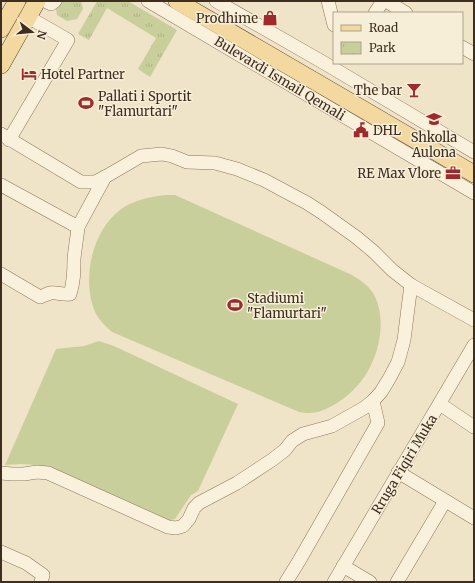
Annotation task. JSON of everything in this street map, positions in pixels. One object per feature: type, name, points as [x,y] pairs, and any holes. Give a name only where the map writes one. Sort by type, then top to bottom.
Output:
[{"type":"main road","points":[[1,29],[17,1]]},
{"type":"main road","points":[[1,65],[37,1]]},
{"type":"main road","name":"Bulevardi Ismail Qemali","points":[[177,1],[474,174]]},
{"type":"street","points":[[45,1],[51,4],[55,1]]},
{"type":"street","name":"Bulevardi Ismail Qemali","points":[[148,1],[474,193]]},
{"type":"street","points":[[216,1],[474,152]]},
{"type":"street","points":[[328,1],[333,21]]},
{"type":"street","points":[[376,12],[389,2],[404,12]]},
{"type":"street","points":[[28,17],[68,40],[5,137],[82,182],[95,182],[141,156],[162,154],[187,162],[215,163],[237,169],[264,180],[322,212],[356,237],[411,285],[474,320]]},
{"type":"street","points":[[463,48],[474,54]]},
{"type":"street","points":[[1,274],[40,297],[50,293],[70,294],[74,277],[74,259],[78,227],[106,177]]},
{"type":"street","points":[[1,185],[78,227]]},
{"type":"street","points":[[1,472],[12,474],[37,472],[48,473],[168,527],[176,528],[183,526],[189,519],[194,508],[199,503],[237,483],[272,460],[286,450],[292,442],[303,434],[332,426],[364,408],[373,401],[389,379],[398,362],[404,340],[411,285]]},
{"type":"street","name":"Rruga Fiqiri Muka","points":[[334,582],[474,345]]},
{"type":"street","points":[[286,582],[299,562],[378,423],[373,401]]},
{"type":"street","points":[[440,404],[474,427]]},
{"type":"street","points":[[398,472],[474,518]]},
{"type":"street","points":[[397,582],[445,501]]},
{"type":"street","points":[[1,552],[43,574],[41,582]]},
{"type":"street","points":[[343,566],[370,582]]},
{"type":"green space","points":[[60,1],[81,1],[83,9],[77,19],[67,21],[57,15],[55,4]]},
{"type":"green space","points":[[97,1],[128,1],[177,30],[150,77],[138,69],[156,38],[107,8],[89,40],[78,34]]},
{"type":"green space","name":"Stadiumi \"Flamurtari\"","points":[[175,195],[352,275],[369,288],[378,304],[381,328],[379,341],[376,353],[365,376],[351,392],[337,403],[323,410],[315,413],[299,412],[112,332],[103,324],[96,314],[89,287],[89,273],[92,258],[102,231],[110,219],[130,204],[153,197]]},
{"type":"green space","points":[[99,341],[114,346],[238,404],[198,491],[191,495],[175,519],[167,521],[35,465],[5,465],[56,349],[84,346]]},
{"type":"place","name":"Prodhime","points":[[270,18]]},
{"type":"place","name":"Hotel Partner","points":[[29,74]]},
{"type":"place","name":"The bar","points":[[414,90]]},
{"type":"place","name":"Pallati i Sportit \"Flamurtari\"","points":[[86,103]]},
{"type":"place","name":"Shkolla Aulona","points":[[434,119]]},
{"type":"place","name":"DHL","points":[[361,130]]},
{"type":"place","name":"RE Max Vlore","points":[[453,173]]},
{"type":"place","name":"Stadiumi \"Flamurtari\"","points":[[235,305]]}]
